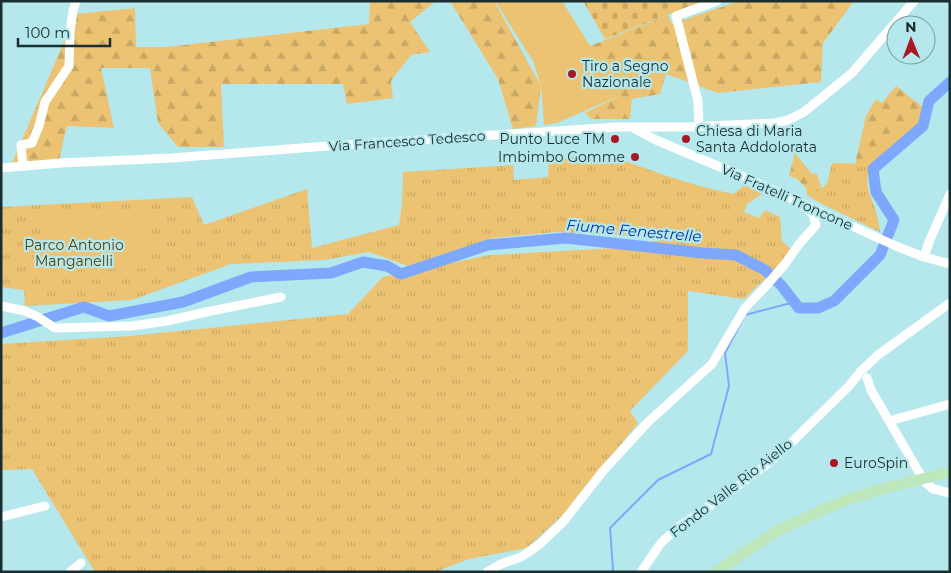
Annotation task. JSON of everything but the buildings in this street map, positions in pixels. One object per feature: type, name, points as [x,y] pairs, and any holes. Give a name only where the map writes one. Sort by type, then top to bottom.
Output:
[{"type":"main road","points":[[715,572],[779,530],[854,497],[950,472]]},
{"type":"street","points":[[22,166],[21,145],[32,144],[45,102],[69,66],[70,32],[76,1]]},
{"type":"street","points":[[699,127],[698,101],[676,16],[717,1]]},
{"type":"street","name":"Via Francesco Tedesco","points":[[1,168],[616,127],[699,127],[775,124],[804,112],[852,73],[914,1]]},
{"type":"street","name":"Via Fratelli Troncone","points":[[633,127],[656,140],[898,247],[950,264]]},
{"type":"street","points":[[924,257],[950,194]]},
{"type":"street","points":[[487,572],[501,564],[521,557],[540,544],[563,522],[603,470],[642,429],[712,364],[745,308],[785,264],[816,225],[813,214],[804,205]]},
{"type":"street","points":[[1,306],[24,311],[55,328],[132,326],[167,322],[281,297]]},
{"type":"street","name":"Fondo Valle Rio Aiello","points":[[641,572],[661,543],[677,528],[770,462],[848,387],[862,377],[870,362],[950,303]]},
{"type":"street","points":[[862,377],[872,390],[922,479],[933,490],[950,493]]},
{"type":"street","points":[[890,421],[950,404]]},
{"type":"street","points":[[1,517],[45,506]]},
{"type":"street","points":[[70,572],[81,563]]},
{"type":"green space","points":[[370,1],[436,1],[410,22],[430,52],[411,55],[391,81],[393,98],[347,104],[343,84],[221,84],[224,147],[178,147],[158,123],[150,68],[101,68],[114,128],[67,126],[59,160],[12,163],[76,14],[135,8],[136,47],[167,47],[369,24]]},
{"type":"green space","points":[[450,1],[494,1],[541,86],[536,126],[513,129],[498,79]]},
{"type":"green space","name":"Tiro a Segno Nazionale","points":[[495,1],[562,1],[621,95],[557,123],[544,125],[541,86],[533,61]]},
{"type":"green space","points":[[583,1],[704,1],[605,39]]},
{"type":"green space","points":[[739,1],[854,1],[823,43],[821,82],[718,93],[666,74],[660,94],[632,99],[630,119],[591,119],[585,113],[621,95],[590,46],[668,15],[672,24]]},
{"type":"green space","points":[[896,86],[924,108],[915,130],[871,164],[855,164],[866,116],[876,99],[882,103]]},
{"type":"green space","points":[[795,153],[811,173],[817,174],[822,189],[807,195],[806,188],[797,179],[789,176]]},
{"type":"green space","name":"Parco Antonio Manganelli","points":[[607,154],[669,177],[733,194],[745,185],[762,194],[747,204],[744,212],[759,218],[765,210],[780,217],[782,241],[792,250],[782,263],[744,299],[688,291],[688,351],[630,411],[638,423],[568,510],[527,548],[469,559],[435,572],[95,572],[32,469],[1,470],[1,344],[130,336],[348,314],[383,277],[490,255],[616,248],[674,238],[556,232],[494,238],[408,266],[369,252],[324,260],[231,264],[132,300],[25,306],[24,290],[1,287],[1,207],[192,197],[204,225],[307,189],[312,248],[399,225],[403,172],[513,165],[514,180],[548,177],[549,159]]},
{"type":"green space","points":[[832,163],[871,164],[867,183],[880,232],[807,195],[820,190],[826,185]]},
{"type":"green space","name":"Parco Antonio Manganelli","points":[[147,211],[149,268],[45,271],[43,214]]},
{"type":"waterway","name":"Fiume Fenestrelle","points":[[1,333],[84,307],[109,316],[183,302],[251,277],[331,273],[363,262],[387,266],[401,274],[488,245],[566,238],[736,255],[765,270],[781,285],[799,308],[818,308],[834,301],[880,255],[894,220],[876,192],[873,169],[923,126],[929,101],[950,82]]},
{"type":"waterway","points":[[612,572],[610,528],[658,480],[711,454],[729,386],[725,353],[745,315],[787,304],[795,304]]},
{"type":"place","name":"Tiro a Segno Nazionale","points":[[572,74]]},
{"type":"place","name":"Punto Luce TM","points":[[615,139]]},
{"type":"place","name":"Chiesa di Maria Santa Addolorata","points":[[686,139]]},
{"type":"place","name":"Imbimbo Gomme","points":[[635,157]]},
{"type":"place","name":"EuroSpin","points":[[834,463]]}]
